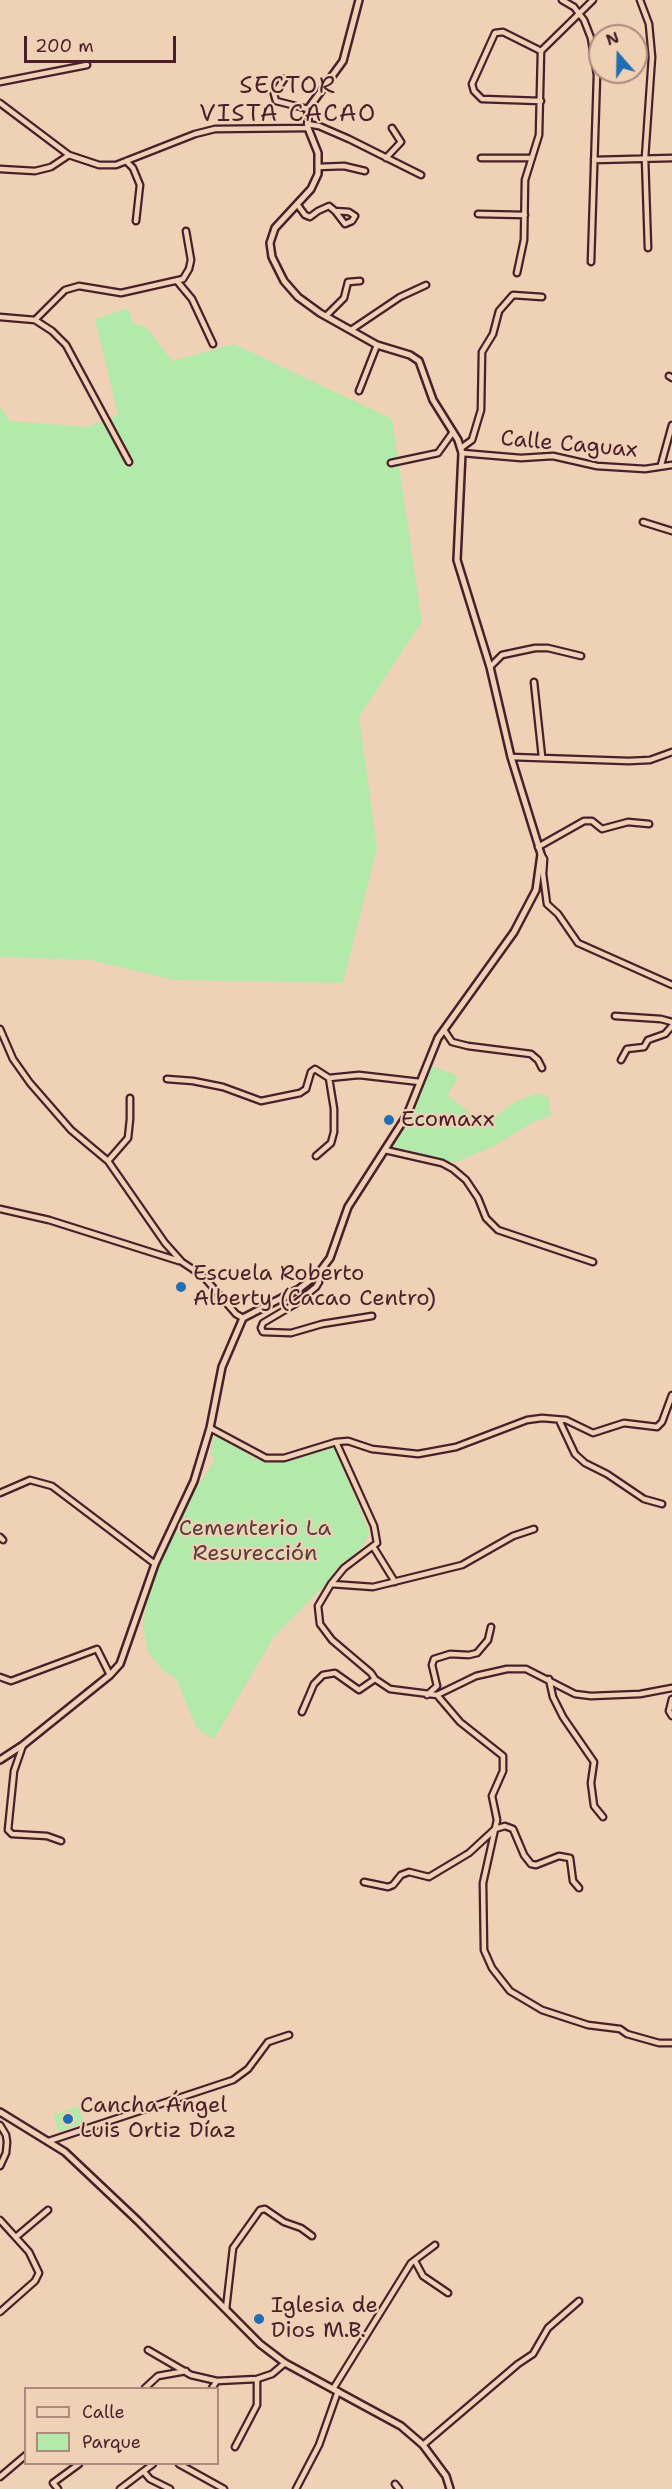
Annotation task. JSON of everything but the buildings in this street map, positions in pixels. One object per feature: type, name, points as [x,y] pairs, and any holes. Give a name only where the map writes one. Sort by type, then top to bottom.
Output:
[{"type":"street","points":[[359,0],[343,60],[308,109],[308,126],[318,153],[318,174],[310,189],[275,228],[270,243],[272,257],[284,281],[298,297],[377,345],[410,355],[419,361],[433,400],[453,432],[461,451],[458,560],[490,668],[511,757],[542,856],[547,904],[558,914],[578,943],[672,985]]},
{"type":"street","points":[[562,0],[580,12],[591,38],[597,75],[591,262]]},
{"type":"street","points":[[517,273],[524,240],[525,180],[539,135],[541,51],[593,0]]},
{"type":"street","points":[[640,0],[648,24],[652,57],[645,158],[648,248]]},
{"type":"street","points":[[541,51],[503,32],[495,33],[472,84],[474,91],[482,99],[541,101]]},
{"type":"street","points":[[0,82],[87,65]]},
{"type":"street","points":[[284,79],[274,94],[276,100],[308,109]]},
{"type":"street","points":[[0,103],[69,155],[99,165],[116,165],[195,134],[215,129],[319,126],[422,175]]},
{"type":"street","points":[[386,158],[401,142],[392,128]]},
{"type":"street","points":[[0,169],[35,171],[51,167],[69,155]]},
{"type":"street","points":[[481,158],[531,158]]},
{"type":"street","points":[[594,160],[672,158]]},
{"type":"street","points":[[126,161],[133,168],[140,185],[136,221]]},
{"type":"street","points":[[318,167],[344,166],[365,171]]},
{"type":"street","points":[[297,204],[304,215],[310,218],[329,206],[335,211]]},
{"type":"street","points":[[478,214],[525,215]]},
{"type":"street","points":[[34,320],[65,290],[73,287],[121,293],[183,279],[191,260],[186,231]]},
{"type":"street","points":[[177,281],[192,299],[213,344]]},
{"type":"street","points":[[326,316],[344,298],[348,282],[360,281]]},
{"type":"street","points":[[351,330],[400,297],[426,285]]},
{"type":"street","points":[[461,451],[472,440],[481,410],[482,352],[493,334],[499,310],[513,295],[542,297]]},
{"type":"street","points":[[0,317],[34,320],[52,331],[66,345],[129,462]]},
{"type":"street","points":[[359,392],[377,345]]},
{"type":"street","points":[[661,465],[672,425]]},
{"type":"street","points":[[390,463],[438,453],[453,432]]},
{"type":"street","name":"Calle Caguax","points":[[461,451],[521,458],[553,456],[597,466],[645,469],[672,465]]},
{"type":"street","points":[[643,522],[672,531]]},
{"type":"street","points":[[490,668],[502,655],[535,648],[548,648],[581,656]]},
{"type":"street","points":[[534,682],[542,757]]},
{"type":"street","points":[[511,757],[650,760],[672,752]]},
{"type":"street","points":[[538,847],[592,820],[602,829],[628,822],[649,824]]},
{"type":"street","points":[[0,1760],[23,1745],[111,1675],[124,1655],[155,1564],[194,1481],[210,1428],[222,1367],[243,1318],[299,1289],[318,1274],[330,1258],[348,1207],[407,1115],[438,1038],[514,932],[531,903],[536,890],[542,856]]},
{"type":"street","points":[[615,1016],[661,1019],[672,1024],[665,1034],[648,1040],[644,1047],[627,1049],[621,1060]]},
{"type":"street","points":[[0,1029],[13,1059],[30,1083],[71,1130],[108,1161],[165,1243],[182,1262],[203,1276],[236,1314],[243,1318]]},
{"type":"street","points":[[444,1030],[452,1042],[531,1054],[542,1068]]},
{"type":"street","points":[[167,1079],[224,1087],[261,1101],[300,1093],[306,1089],[311,1072],[315,1069],[329,1078],[359,1075],[420,1082]]},
{"type":"street","points":[[316,1156],[331,1143],[334,1132],[334,1109],[329,1078]]},
{"type":"street","points":[[108,1161],[128,1138],[130,1098]]},
{"type":"street","points":[[385,1150],[442,1163],[453,1169],[466,1180],[478,1197],[486,1218],[498,1230],[593,1262]]},
{"type":"street","points":[[0,1209],[49,1220],[182,1262]]},
{"type":"street","points":[[318,1274],[319,1282],[316,1287],[295,1304],[263,1323],[261,1328],[263,1332],[291,1333],[322,1324],[372,1316]]},
{"type":"street","points":[[210,1428],[266,1458],[284,1458],[336,1442],[348,1441],[372,1449],[418,1454],[456,1447],[527,1420],[542,1418],[566,1420],[593,1432],[624,1423],[657,1427],[662,1422],[672,1395]]},
{"type":"street","points":[[559,1420],[575,1454],[585,1463],[607,1474],[644,1499],[662,1504]]},
{"type":"street","points":[[336,1442],[374,1526],[377,1544],[344,1568],[331,1584],[318,1606],[320,1624],[332,1640],[375,1679],[390,1689],[437,1695],[476,1676],[507,1669],[526,1669],[575,1694],[591,1696],[640,1694],[672,1688]]},
{"type":"street","points":[[0,1493],[30,1480],[52,1486],[155,1564]]},
{"type":"street","points":[[331,1584],[373,1587],[462,1565],[513,1536],[534,1529]]},
{"type":"street","points":[[374,1548],[395,1582]]},
{"type":"street","points":[[427,1695],[437,1686],[432,1665],[434,1659],[450,1654],[477,1653],[488,1640],[491,1627]]},
{"type":"street","points":[[0,1677],[11,1681],[98,1649],[111,1675]]},
{"type":"street","points":[[302,1712],[314,1684],[323,1675],[335,1673],[359,1690],[375,1679]]},
{"type":"street","points":[[549,1679],[552,1697],[594,1762],[591,1783],[594,1806],[603,1817]]},
{"type":"street","points":[[437,1695],[460,1722],[503,1756],[503,1771],[492,1796],[496,1820],[483,1883],[484,1950],[492,1968],[510,1991],[542,2010],[588,2025],[620,2029],[627,2034],[659,2043],[672,2043]]},
{"type":"street","points":[[672,1698],[669,1711],[672,1716]]},
{"type":"street","points":[[23,1745],[14,1771],[8,1830],[12,1834],[47,1836],[61,1840]]},
{"type":"street","points":[[364,1882],[388,1887],[393,1886],[401,1875],[410,1872],[429,1877],[469,1853],[495,1829],[505,1826],[513,1829],[524,1855],[531,1864],[536,1865],[559,1856],[570,1858],[573,1881],[579,1888]]},
{"type":"street","points":[[49,2141],[232,2080],[248,2069],[268,2042],[289,2036]]},
{"type":"street","points":[[0,2112],[65,2152],[138,2220],[260,2344],[285,2363],[400,2426],[423,2445],[446,2476],[450,2489]]},
{"type":"street","points":[[0,2125],[6,2135],[6,2153],[0,2166]]},
{"type":"street","points":[[226,2309],[233,2248],[260,2210],[265,2209],[284,2222],[301,2228],[312,2236]]},
{"type":"street","points":[[16,2237],[48,2210]]},
{"type":"street","points":[[0,2220],[29,2252],[39,2273],[35,2281],[0,2312]]},
{"type":"street","points":[[296,2489],[319,2445],[335,2390],[415,2261],[435,2245]]},
{"type":"street","points":[[415,2261],[423,2276],[448,2293]]},
{"type":"street","points":[[423,2445],[518,2364],[533,2354],[548,2328],[579,2301]]},
{"type":"street","points":[[148,2350],[192,2375],[218,2381],[257,2379],[272,2374],[285,2363]]},
{"type":"street","points":[[146,2387],[158,2376],[186,2371]]},
{"type":"street","points":[[235,2447],[257,2405],[257,2379]]},
{"type":"street","points":[[213,2387],[218,2381]]},
{"type":"street","points":[[0,2476],[24,2457]]},
{"type":"street","points":[[58,2489],[53,2483],[77,2465]]},
{"type":"street","points":[[120,2489],[151,2465]]},
{"type":"street","points":[[182,2465],[224,2489]]},
{"type":"street","points":[[144,2472],[150,2479],[170,2489]]},
{"type":"street","points":[[395,2484],[399,2489]]},
{"type":"green space","points":[[128,308],[133,323],[147,328],[172,361],[234,344],[392,419],[422,622],[359,717],[377,848],[343,983],[174,980],[90,960],[0,957],[0,407],[10,421],[87,427],[118,415],[95,319]]},
{"type":"green space","points":[[430,1065],[457,1076],[457,1080],[447,1095],[479,1120],[490,1120],[515,1102],[535,1094],[548,1096],[551,1115],[532,1123],[494,1146],[456,1162],[419,1162],[385,1153],[407,1121]]},
{"type":"green space","name":"Cementerio La Resurección","points":[[220,1434],[253,1458],[269,1463],[289,1461],[334,1446],[370,1533],[362,1547],[273,1638],[214,1739],[201,1732],[195,1725],[176,1678],[164,1672],[148,1652],[143,1626],[147,1595],[184,1506],[215,1460],[210,1454],[214,1437]]},
{"type":"green space","name":"Cancha Ángel Luis Ortiz Díaz","points":[[78,2106],[84,2123],[59,2132],[53,2115]]},
{"type":"place","name":"Ecomaxx","points":[[389,1120]]},
{"type":"place","name":"Escuela Roberto Alberty (Cacao Centro)","points":[[181,1287]]},
{"type":"place","name":"Cancha Ángel Luis Ortiz Díaz","points":[[68,2119]]},
{"type":"place","name":"Iglesia de Dios M.B.","points":[[259,2319]]},
{"type":"district","name":"SECTOR VISTA CACAO","points":[[288,101]]}]
